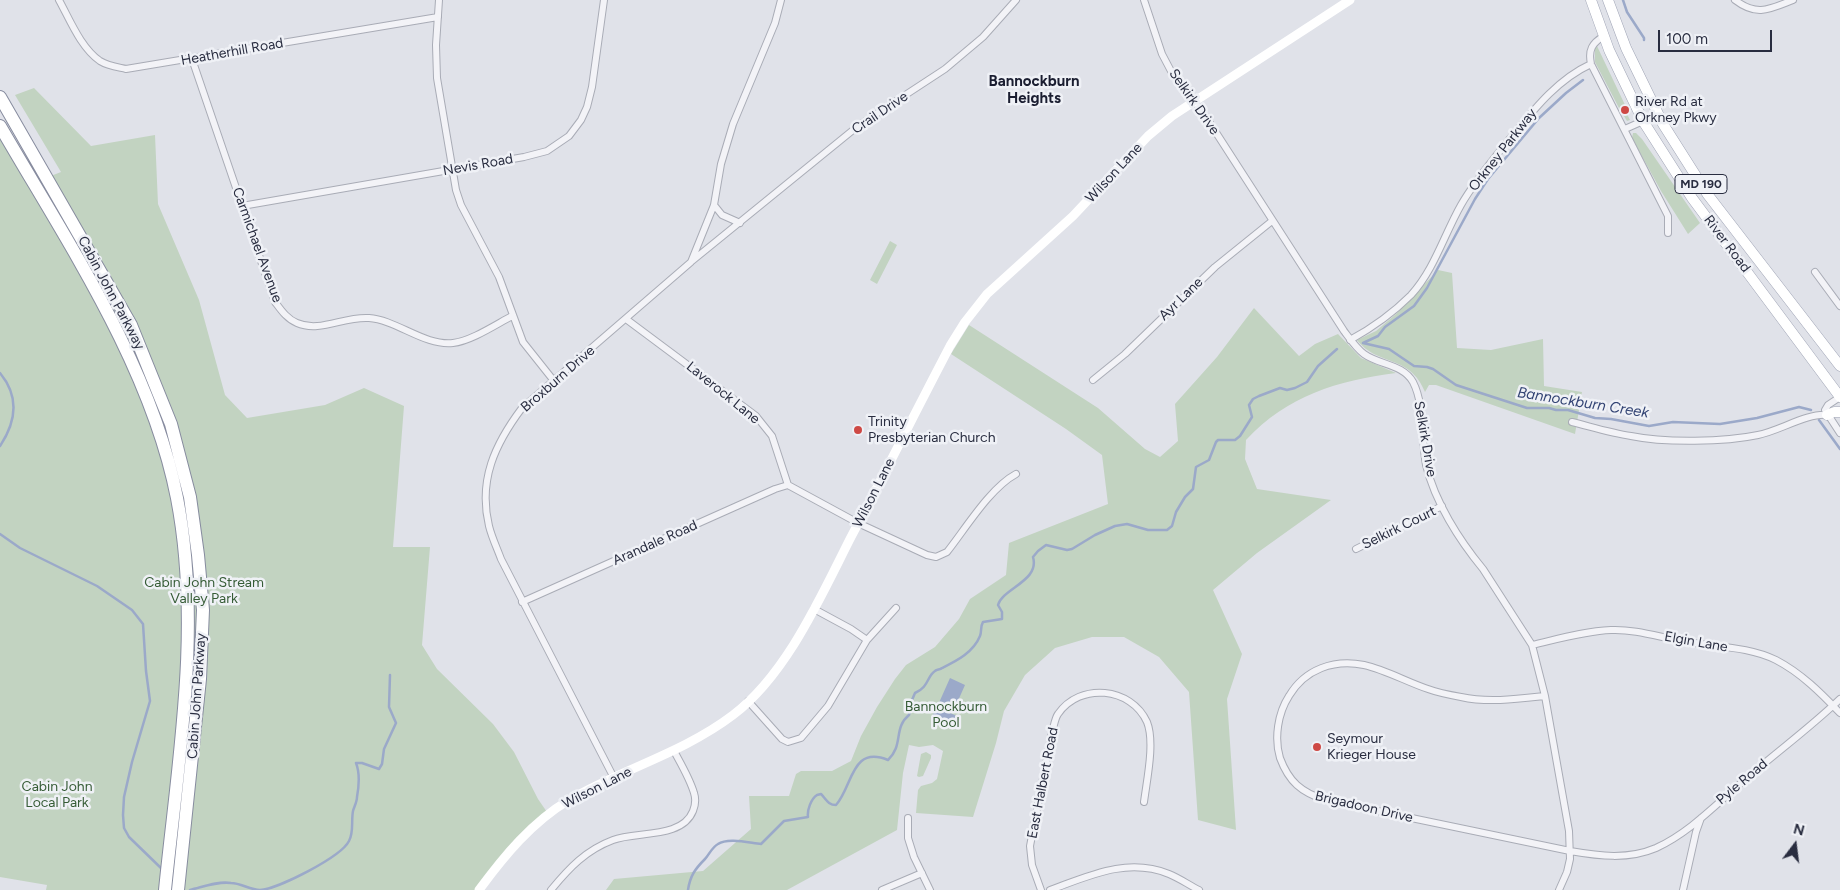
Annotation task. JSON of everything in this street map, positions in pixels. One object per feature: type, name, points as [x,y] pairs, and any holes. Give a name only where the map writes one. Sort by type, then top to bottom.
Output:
[{"type":"highway","name":"Cabin John Parkway","points":[[0,97],[131,325],[172,424],[190,497],[203,610],[200,679],[178,890]]},
{"type":"highway","name":"Cabin John Parkway","points":[[0,126],[95,290],[120,338],[158,426],[177,498],[185,556],[188,611],[187,676],[165,890]]},
{"type":"main road","name":"Wilson Lane","points":[[478,890],[497,864],[527,832],[567,801],[674,751],[710,730],[734,714],[767,682],[814,609],[950,346],[965,322],[988,294],[1073,216],[1148,136],[1193,101],[1350,0]]},
{"type":"main road","name":"River Road","points":[[1591,0],[1609,50],[1643,121],[1692,198],[1840,397]]},
{"type":"main road","name":"River Road","points":[[1608,0],[1626,48],[1663,124],[1708,194],[1839,365]]},
{"type":"main road","points":[[1827,415],[1840,412]]},
{"type":"street","name":"Heatherhill Road","points":[[59,0],[86,47],[99,60],[110,66],[126,69],[438,17]]},
{"type":"street","points":[[439,0],[436,45],[438,78],[456,190],[461,205],[499,277],[523,342],[554,381]]},
{"type":"street","name":"Nevis Road","points":[[242,206],[453,170],[547,151],[569,136],[581,120],[587,107],[592,87],[604,0]]},
{"type":"street","name":"Broxburn Drive","points":[[614,778],[501,559],[489,527],[486,509],[488,479],[494,453],[505,431],[522,408],[691,262],[714,205],[721,164],[733,124],[775,23],[781,0]]},
{"type":"street","name":"Crail Drive","points":[[691,262],[858,126],[945,69],[982,37],[1016,0]]},
{"type":"street","name":"Selkirk Drive","points":[[1144,0],[1162,54],[1172,73],[1206,117],[1350,340],[1363,354],[1400,370],[1412,382],[1419,406],[1427,466],[1442,506],[1532,645],[1545,696],[1569,831],[1570,851],[1567,872],[1559,890]]},
{"type":"street","points":[[1735,0],[1745,7],[1761,11],[1793,0]]},
{"type":"street","points":[[1604,36],[1591,46],[1591,64],[1668,216],[1668,233]]},
{"type":"street","name":"Carmichael Avenue","points":[[192,59],[275,302],[285,315],[297,323],[317,327],[351,318],[381,320],[435,341],[450,344],[461,342],[512,316]]},
{"type":"street","name":"Orkney Parkway","points":[[1350,340],[1372,328],[1412,294],[1433,263],[1460,206],[1480,175],[1547,96],[1581,69],[1591,64]]},
{"type":"street","points":[[1625,129],[1643,121]]},
{"type":"street","points":[[714,205],[722,215],[740,222]]},
{"type":"street","name":"Ayr Lane","points":[[1093,380],[1125,354],[1215,267],[1272,221]]},
{"type":"street","points":[[1815,272],[1840,306]]},
{"type":"street","name":"Laverock Lane","points":[[626,319],[756,416],[772,436],[788,485]]},
{"type":"street","points":[[1840,397],[1826,407],[1827,415],[1840,432]]},
{"type":"street","points":[[1572,422],[1633,437],[1709,440],[1758,436],[1816,415],[1827,415]]},
{"type":"street","points":[[788,485],[858,523],[927,555],[936,557],[947,552],[997,488],[1016,474]]},
{"type":"street","name":"Arandale Road","points":[[522,602],[788,485]]},
{"type":"street","name":"Selkirk Court","points":[[1356,549],[1442,506]]},
{"type":"street","points":[[748,701],[782,739],[788,742],[801,738],[828,706],[867,640],[896,608]]},
{"type":"street","points":[[814,609],[867,640]]},
{"type":"street","name":"Elgin Lane","points":[[1532,645],[1611,630],[1654,634],[1681,641],[1755,652],[1774,659],[1792,669],[1840,713]]},
{"type":"street","name":"Brigadoon Drive","points":[[1545,696],[1510,700],[1464,698],[1429,690],[1365,665],[1334,664],[1321,667],[1295,686],[1283,706],[1280,717],[1278,727],[1279,754],[1286,773],[1300,789],[1309,795],[1325,800],[1570,851],[1603,856],[1620,856],[1655,848],[1676,838],[1702,817]]},
{"type":"street","name":"East Halbert Road","points":[[1040,890],[1032,865],[1030,846],[1052,732],[1058,714],[1070,702],[1089,693],[1108,692],[1128,700],[1141,712],[1147,723],[1150,738],[1144,802]]},
{"type":"street","name":"Pyle Road","points":[[1702,817],[1840,699]]},
{"type":"street","points":[[551,890],[574,863],[601,845],[616,839],[678,827],[690,818],[695,805],[695,793],[674,751]]},
{"type":"street","points":[[1683,890],[1696,832],[1702,817]]},
{"type":"street","points":[[908,818],[908,838],[914,857],[930,890]]},
{"type":"street","points":[[1050,890],[1105,870],[1122,866],[1139,866],[1168,874],[1199,890]]},
{"type":"street","points":[[882,890],[922,873]]},
{"type":"green space","points":[[1597,46],[1626,107],[1624,108],[1630,120],[1627,121],[1619,108],[1595,62],[1595,48]]},
{"type":"green space","name":"Cabin John Stream Valley Park","points":[[34,88],[91,146],[155,135],[158,204],[199,300],[225,395],[247,418],[325,405],[364,388],[404,406],[393,547],[430,547],[422,645],[437,669],[493,724],[514,752],[538,799],[549,815],[479,890],[46,890],[47,885],[0,877],[0,126],[33,183],[61,172],[15,95]]},
{"type":"green space","points":[[1633,133],[1636,133],[1642,139],[1700,223],[1688,234],[1661,191],[1632,138]]},
{"type":"green space","points":[[890,241],[897,245],[877,284],[870,280]]},
{"type":"green space","points":[[1438,270],[1452,273],[1457,348],[1491,350],[1543,339],[1544,386],[1582,392],[1575,434],[1436,385],[1429,385],[1425,392],[1419,380],[1411,372],[1374,354],[1357,340],[1376,331],[1396,314]]},
{"type":"green space","name":"Bannockburn Pool","points":[[1254,308],[1299,356],[1315,344],[1338,334],[1361,358],[1396,373],[1374,376],[1334,386],[1296,401],[1262,425],[1246,440],[1245,459],[1257,489],[1331,500],[1257,553],[1213,590],[1242,654],[1227,699],[1236,830],[1198,820],[1189,692],[1159,657],[1124,637],[1092,637],[1055,648],[1025,675],[1004,711],[973,817],[916,813],[918,790],[921,786],[932,783],[937,779],[943,751],[933,745],[919,747],[909,745],[903,773],[897,830],[787,890],[606,890],[614,879],[703,871],[751,829],[749,796],[789,796],[796,774],[801,771],[832,771],[851,761],[861,736],[877,707],[906,665],[935,647],[959,619],[970,599],[1006,575],[1009,543],[1108,504],[1102,455],[1066,429],[951,354],[969,325],[1098,408],[1145,449],[1160,457],[1178,441],[1175,404],[1217,357]]},
{"type":"green space","points":[[926,752],[931,755],[931,758],[923,776],[919,777],[917,776],[921,754]]},
{"type":"water","points":[[950,678],[965,685],[953,712],[938,705]]},
{"type":"water","points":[[936,707],[957,716],[952,728],[931,719]]},
{"type":"waterway","points":[[1623,0],[1627,12],[1644,40]]},
{"type":"waterway","points":[[1363,343],[1378,336],[1385,327],[1414,306],[1427,288],[1475,199],[1488,179],[1539,118],[1583,80]]},
{"type":"waterway","name":"Bannockburn Creek","points":[[1363,343],[1389,349],[1414,366],[1433,369],[1456,385],[1527,408],[1568,410],[1595,418],[1649,426],[1673,422],[1720,424],[1757,418],[1799,407],[1811,410]]},
{"type":"waterway","name":"Bannockburn Creek","points":[[688,890],[690,881],[698,866],[716,845],[727,841],[761,844],[784,821],[808,817],[810,805],[817,795],[821,794],[829,803],[836,805],[842,797],[854,770],[867,758],[876,757],[888,760],[896,748],[901,725],[909,715],[915,693],[923,688],[932,673],[969,652],[980,636],[983,622],[1002,619],[1002,612],[998,605],[1001,599],[1031,572],[1034,565],[1033,557],[1038,551],[1046,545],[1067,550],[1072,549],[1095,535],[1115,526],[1127,524],[1148,530],[1167,530],[1172,526],[1176,512],[1185,497],[1193,489],[1196,467],[1209,460],[1218,440],[1235,440],[1240,436],[1252,417],[1249,405],[1253,399],[1280,388],[1287,390],[1307,382],[1318,366],[1337,349]]},
{"type":"waterway","points":[[0,373],[11,391],[14,410],[10,428],[0,446]]},
{"type":"waterway","name":"Bannockburn Creek","points":[[1819,420],[1840,449]]},
{"type":"waterway","points":[[0,534],[20,548],[97,586],[132,610],[143,624],[150,701],[124,797],[124,828],[129,837],[163,870]]},
{"type":"waterway","points":[[190,890],[226,883],[238,884],[256,890],[269,888],[308,871],[344,848],[351,838],[353,811],[357,799],[359,780],[356,763],[362,763],[379,769],[382,764],[384,749],[396,723],[389,707],[390,675]]},
{"type":"place","name":"River Rd at Orkney Pkwy","points":[[1625,110]]},
{"type":"place","name":"Trinity Presbyterian Church","points":[[858,430]]},
{"type":"place","name":"Seymour Krieger House","points":[[1317,747]]},
{"type":"district","name":"Bannockburn Heights","points":[[1034,90]]},
{"type":"park label","name":"Cabin John Local Park","points":[[57,796]]}]
